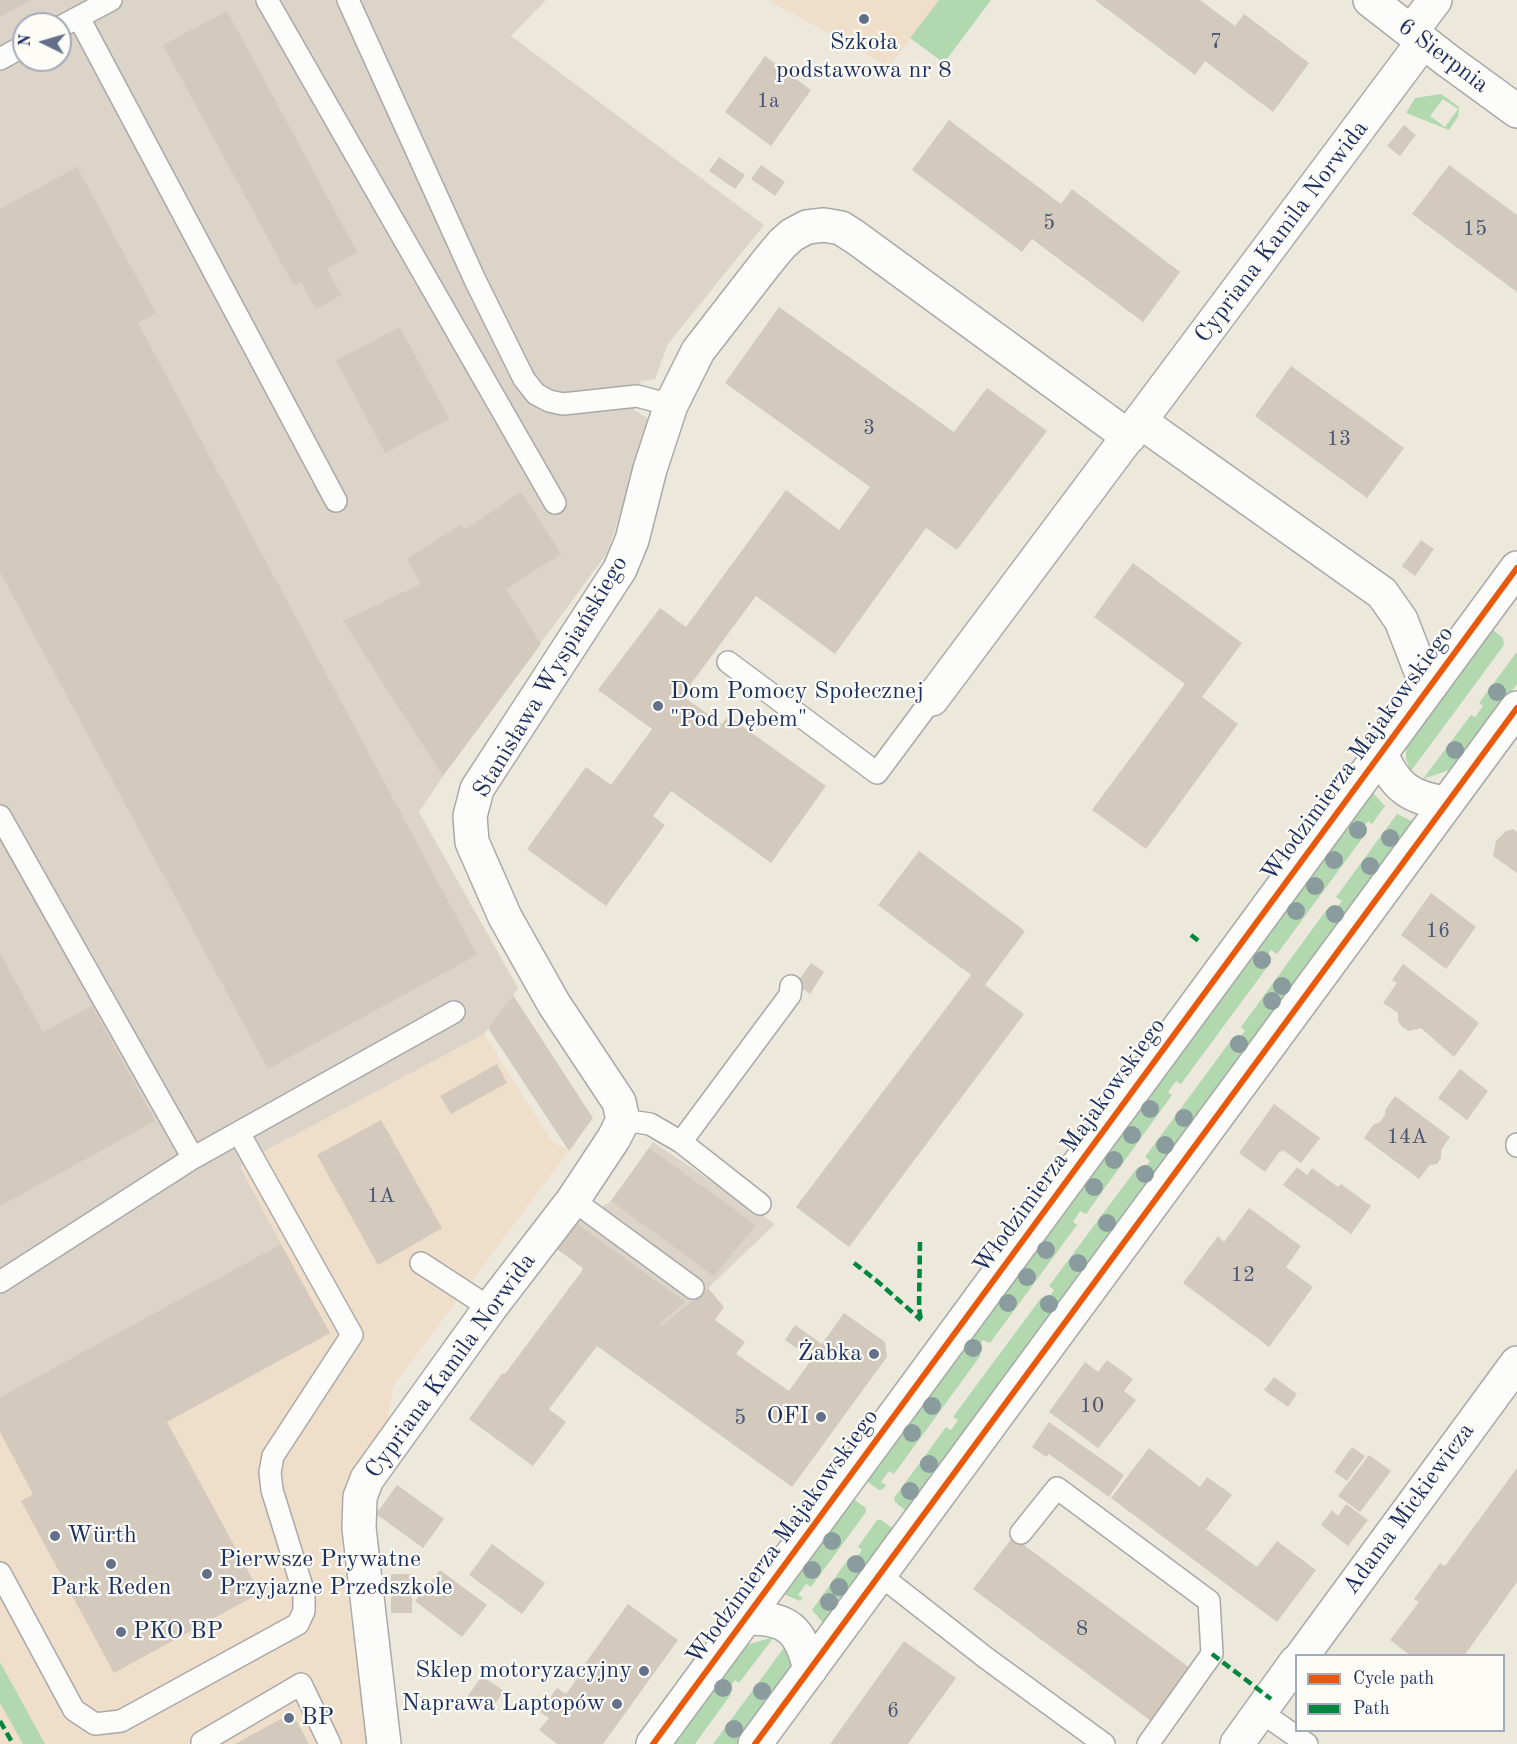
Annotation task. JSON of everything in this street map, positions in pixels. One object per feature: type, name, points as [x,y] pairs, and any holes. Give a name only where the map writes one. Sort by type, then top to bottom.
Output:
[{"type":"street","name":"6 Sierpnia","points":[[1370,0],[1517,111]]},
{"type":"street","name":"Cypriana Kamila Norwida","points":[[932,699],[1135,429],[1417,37],[1435,0]]},
{"type":"street","name":"Stanisława Wyspiańskiego","points":[[623,1120],[619,1102],[554,1004],[505,917],[472,842],[470,816],[477,789],[620,570],[632,540],[650,469],[671,405],[698,351],[782,244],[802,229],[833,226],[855,237],[1135,429]]},
{"type":"street","points":[[1135,429],[1382,593],[1401,620],[1420,669],[1431,685]]},
{"type":"street","name":"Włodzimierza Majakowskiego","points":[[652,1744],[1517,568]]},
{"type":"street","points":[[755,1744],[1517,709]]},
{"type":"street","points":[[1381,753],[1387,770],[1406,790],[1430,801],[1448,803]]},
{"type":"street","name":"Cypriana Kamila Norwida","points":[[384,1744],[359,1528],[360,1497],[367,1479],[490,1308],[573,1200],[614,1138],[623,1120]]},
{"type":"street","name":"Adama Mickiewicza","points":[[1303,1654],[1517,1363]]},
{"type":"street","points":[[746,1618],[764,1617],[790,1627],[800,1639],[810,1670]]},
{"type":"street","points":[[1237,1744],[1295,1663]]},
{"type":"lane","points":[[72,21],[111,0]]},
{"type":"lane","points":[[267,0],[555,503]]},
{"type":"lane","points":[[348,0],[475,280],[524,379],[536,394],[549,401],[563,404],[637,396],[671,405]]},
{"type":"lane","points":[[79,18],[336,501]]},
{"type":"lane","points":[[728,662],[877,773],[932,699]]},
{"type":"lane","points":[[0,816],[193,1158]]},
{"type":"lane","points":[[681,1142],[790,995],[791,986]]},
{"type":"lane","points":[[0,1282],[193,1158],[454,1012]]},
{"type":"lane","points":[[623,1120],[650,1124],[681,1142],[760,1204]]},
{"type":"lane","points":[[0,1573],[74,1710],[95,1724],[121,1721],[298,1624],[304,1611],[304,1593],[272,1490],[270,1472],[273,1456],[352,1335],[239,1133]]},
{"type":"lane","points":[[573,1200],[693,1288]]},
{"type":"lane","points":[[421,1263],[490,1308]]},
{"type":"lane","points":[[1021,1533],[1057,1488],[1209,1601],[1212,1654],[1148,1744]]},
{"type":"lane","points":[[880,1575],[986,1658],[1104,1744]]},
{"type":"lane","points":[[202,1744],[302,1684],[330,1744]]},
{"type":"lane","points":[[1261,1712],[1307,1744]]},
{"type":"shaded area","points":[[0,0],[546,0],[511,36],[764,225],[668,344],[655,379],[641,381],[634,410],[651,420],[607,553],[419,812],[518,988],[484,1034],[263,1152],[240,1167],[281,1244],[0,1397]]},
{"type":"shaded area","name":"Szkoła podstawowa nr 8","points":[[768,0],[939,0],[889,67]]},
{"type":"shaded area","points":[[484,1034],[551,1140],[569,1151],[394,1385],[387,1422],[345,1483],[341,1513],[342,1552],[367,1744],[0,1744],[0,1397],[281,1244],[239,1167]]},
{"type":"shaded area","points":[[653,1142],[775,1224],[708,1288],[661,1326],[557,1249],[576,1223],[611,1201]]},
{"type":"green space","points":[[939,0],[991,0],[944,63],[910,38]]},
{"type":"green space","points":[[1441,94],[1459,107],[1458,117],[1449,130],[1406,113],[1415,98]],"holes":[[[1443,99],[1458,109],[1445,127],[1430,116]]]},
{"type":"green space","points":[[1492,629],[1503,638],[1504,645],[1411,771],[1406,756],[1410,740]]},
{"type":"green space","points":[[1516,653],[1517,684],[1455,768],[1423,779],[1471,715],[1475,717],[1483,706],[1479,703]]},
{"type":"green space","points":[[1372,792],[1385,806],[1372,824],[1368,821],[1359,832],[1364,836],[1277,954],[1271,950],[1263,961],[1268,966],[1181,1084],[1176,1081],[1168,1092],[1172,1095],[1086,1214],[1080,1211],[1073,1222],[1077,1225],[990,1343],[983,1340],[976,1351],[981,1355],[894,1474],[889,1471],[881,1482],[886,1485],[883,1489],[879,1490],[865,1480]]},
{"type":"green space","points":[[1397,814],[1414,822],[907,1512],[895,1502],[894,1498],[946,1427],[951,1430],[958,1420],[953,1417],[1041,1298],[1046,1302],[1054,1290],[1049,1286],[1137,1168],[1141,1172],[1150,1161],[1145,1157],[1232,1039],[1236,1042],[1245,1031],[1241,1027],[1327,909],[1333,913],[1342,901],[1336,897]]},
{"type":"green space","points":[[852,1498],[866,1508],[866,1512],[811,1587],[806,1584],[798,1595],[803,1598],[800,1601],[783,1594]]},
{"type":"green space","points":[[877,1520],[881,1520],[894,1529],[824,1624],[812,1610],[849,1558],[854,1561],[862,1550],[858,1547]]},
{"type":"green space","points":[[774,1637],[739,1683],[735,1680],[727,1691],[731,1694],[695,1744],[671,1744],[743,1646]]},
{"type":"green space","points":[[786,1645],[791,1662],[790,1668],[737,1744],[713,1744]]},
{"type":"green space","points":[[0,1662],[45,1744],[23,1744],[0,1703]]},
{"type":"building","points":[[0,0],[32,0],[0,17]]},
{"type":"building","points":[[1095,0],[1200,0],[1235,26],[1244,14],[1309,63],[1273,112],[1205,61],[1195,75]]},
{"type":"building","points":[[227,11],[357,252],[327,269],[341,295],[316,309],[301,282],[294,286],[163,45]]},
{"type":"building","points":[[765,56],[811,90],[771,146],[725,112]]},
{"type":"building","points":[[949,120],[1061,204],[1072,189],[1180,272],[1143,322],[1032,239],[1022,252],[912,170]]},
{"type":"building","points":[[1404,125],[1416,135],[1400,156],[1387,146]]},
{"type":"building","points":[[719,157],[745,175],[735,189],[709,171]]},
{"type":"building","points":[[761,165],[785,182],[775,196],[751,179]]},
{"type":"building","points":[[1449,165],[1517,215],[1517,292],[1412,214]]},
{"type":"building","points":[[77,167],[156,313],[138,323],[477,955],[268,1069],[0,572],[0,209]]},
{"type":"building","name":"Dom Pomocy Społecznej \"Pod Dębem\"","points":[[779,307],[954,432],[987,388],[1047,431],[957,550],[926,528],[835,654],[756,596],[682,696],[722,724],[728,716],[826,786],[771,863],[671,791],[653,816],[665,825],[606,906],[527,849],[586,767],[611,785],[652,729],[598,690],[660,608],[686,627],[786,490],[839,530],[870,487],[725,383]]},
{"type":"building","points":[[400,327],[449,419],[385,453],[336,360]]},
{"type":"building","points":[[1291,366],[1404,448],[1367,498],[1255,416]]},
{"type":"building","points":[[521,492],[561,554],[506,589],[541,644],[443,776],[343,621],[421,584],[407,559],[461,525],[465,530]]},
{"type":"building","points":[[1421,540],[1434,549],[1415,576],[1402,566]]},
{"type":"building","points":[[1133,563],[1242,643],[1202,697],[1238,724],[1146,849],[1092,810],[1185,684],[1094,617]]},
{"type":"building","points":[[1513,829],[1517,832],[1517,873],[1493,856],[1496,841],[1506,831]]},
{"type":"building","points":[[919,851],[1025,931],[985,985],[1024,1014],[849,1247],[796,1207],[971,975],[878,905]]},
{"type":"building","points":[[1431,893],[1476,927],[1446,969],[1401,935]]},
{"type":"building","points":[[0,953],[43,1032],[92,1006],[155,1121],[0,1206]]},
{"type":"building","points":[[811,963],[824,972],[810,994],[796,984]]},
{"type":"building","points":[[1403,964],[1479,1023],[1454,1057],[1421,1028],[1409,1031],[1402,1027],[1398,1021],[1398,1013],[1383,1003],[1397,983],[1392,980]]},
{"type":"building","points":[[513,995],[593,1118],[569,1151],[488,1028]]},
{"type":"building","points":[[497,1064],[507,1083],[451,1114],[440,1096]]},
{"type":"building","points":[[1460,1069],[1488,1091],[1467,1120],[1438,1098]]},
{"type":"building","points":[[1395,1096],[1450,1137],[1441,1150],[1441,1158],[1437,1164],[1430,1165],[1419,1179],[1364,1138],[1374,1124],[1379,1123],[1385,1115],[1385,1110]]},
{"type":"building","points":[[1274,1104],[1320,1138],[1301,1163],[1283,1150],[1265,1172],[1239,1153]]},
{"type":"building","points":[[381,1120],[442,1228],[378,1265],[317,1155]]},
{"type":"building","points":[[649,1148],[756,1225],[714,1276],[611,1201]]},
{"type":"building","points":[[1297,1167],[1307,1175],[1312,1168],[1338,1187],[1341,1184],[1371,1206],[1351,1234],[1283,1185]]},
{"type":"building","points":[[1249,1208],[1301,1246],[1286,1267],[1313,1287],[1269,1347],[1183,1283],[1218,1236],[1224,1242]]},
{"type":"building","points":[[576,1223],[685,1302],[659,1324],[661,1326],[708,1288],[724,1307],[715,1320],[745,1342],[736,1354],[789,1391],[812,1359],[785,1340],[795,1325],[822,1344],[844,1313],[885,1342],[887,1357],[792,1487],[597,1346],[549,1409],[566,1422],[533,1466],[469,1419],[582,1271],[583,1268],[557,1249]]},
{"type":"building","points":[[281,1244],[330,1333],[167,1422],[260,1593],[114,1673],[21,1501],[33,1494],[0,1432],[0,1397]]},
{"type":"building","points":[[1107,1360],[1133,1379],[1124,1391],[1136,1400],[1098,1448],[1049,1412],[1085,1362],[1098,1372]]},
{"type":"building","points":[[1274,1377],[1297,1394],[1288,1407],[1264,1390]]},
{"type":"building","points":[[1049,1422],[1124,1475],[1109,1497],[1049,1454],[1046,1457],[1032,1447]]},
{"type":"building","points":[[1352,1447],[1365,1456],[1347,1481],[1334,1472]]},
{"type":"building","points":[[1149,1448],[1200,1487],[1207,1477],[1232,1495],[1206,1529],[1257,1567],[1277,1541],[1316,1570],[1277,1622],[1111,1498]]},
{"type":"building","points":[[1369,1455],[1391,1471],[1360,1512],[1338,1496]]},
{"type":"building","points":[[1517,1468],[1517,1582],[1465,1654],[1408,1654],[1390,1640],[1419,1602],[1414,1599],[1440,1563],[1445,1566]]},
{"type":"building","points":[[397,1485],[444,1519],[423,1548],[376,1514]]},
{"type":"building","points":[[1346,1504],[1368,1520],[1348,1546],[1321,1525],[1332,1510],[1338,1516]]},
{"type":"building","points":[[1013,1537],[1190,1668],[1151,1721],[973,1589]]},
{"type":"building","points":[[492,1544],[545,1583],[522,1614],[469,1575]]},
{"type":"building","points":[[440,1570],[487,1605],[462,1637],[415,1601]]},
{"type":"building","points":[[391,1574],[412,1574],[412,1613],[391,1613]]},
{"type":"building","points":[[628,1604],[678,1640],[603,1744],[557,1744],[539,1730],[549,1718],[540,1712],[557,1688],[566,1694]]},
{"type":"building","points":[[904,1641],[956,1678],[908,1744],[830,1744]]},
{"type":"building","points":[[482,1676],[504,1691],[489,1712],[467,1697]]},
{"type":"building","points":[[292,1713],[309,1744],[235,1744]]},
{"type":"marked path","points":[[1191,935],[1200,942]]},
{"type":"marked path","points":[[920,1242],[919,1308],[921,1320]]},
{"type":"marked path","points":[[854,1263],[921,1320]]},
{"type":"marked path","points":[[1212,1654],[1271,1699]]},
{"type":"marked path","points":[[0,1721],[13,1744]]},
{"type":"cycle path","points":[[653,1744],[1517,568]]},
{"type":"cycle path","points":[[755,1744],[1517,708]]},
{"type":"place","name":"Szkoła podstawowa nr 8","points":[[864,19]]},
{"type":"place","name":"Dom Pomocy Społecznej \"Pod Dębem\"","points":[[658,706]]},
{"type":"place","name":"Żabka","points":[[874,1354]]},
{"type":"place","name":"OFI","points":[[821,1417]]},
{"type":"place","name":"Würth","points":[[55,1536]]},
{"type":"place","name":"Park Reden","points":[[111,1564]]},
{"type":"place","name":"Pierwsze Prywatne Przyjazne Przedszkole","points":[[207,1574]]},
{"type":"place","name":"PKO BP","points":[[121,1632]]},
{"type":"place","name":"Sklep motoryzacyjny","points":[[644,1671]]},
{"type":"place","name":"Naprawa Laptopów","points":[[617,1704]]},
{"type":"place","name":"BP","points":[[289,1718]]}]
